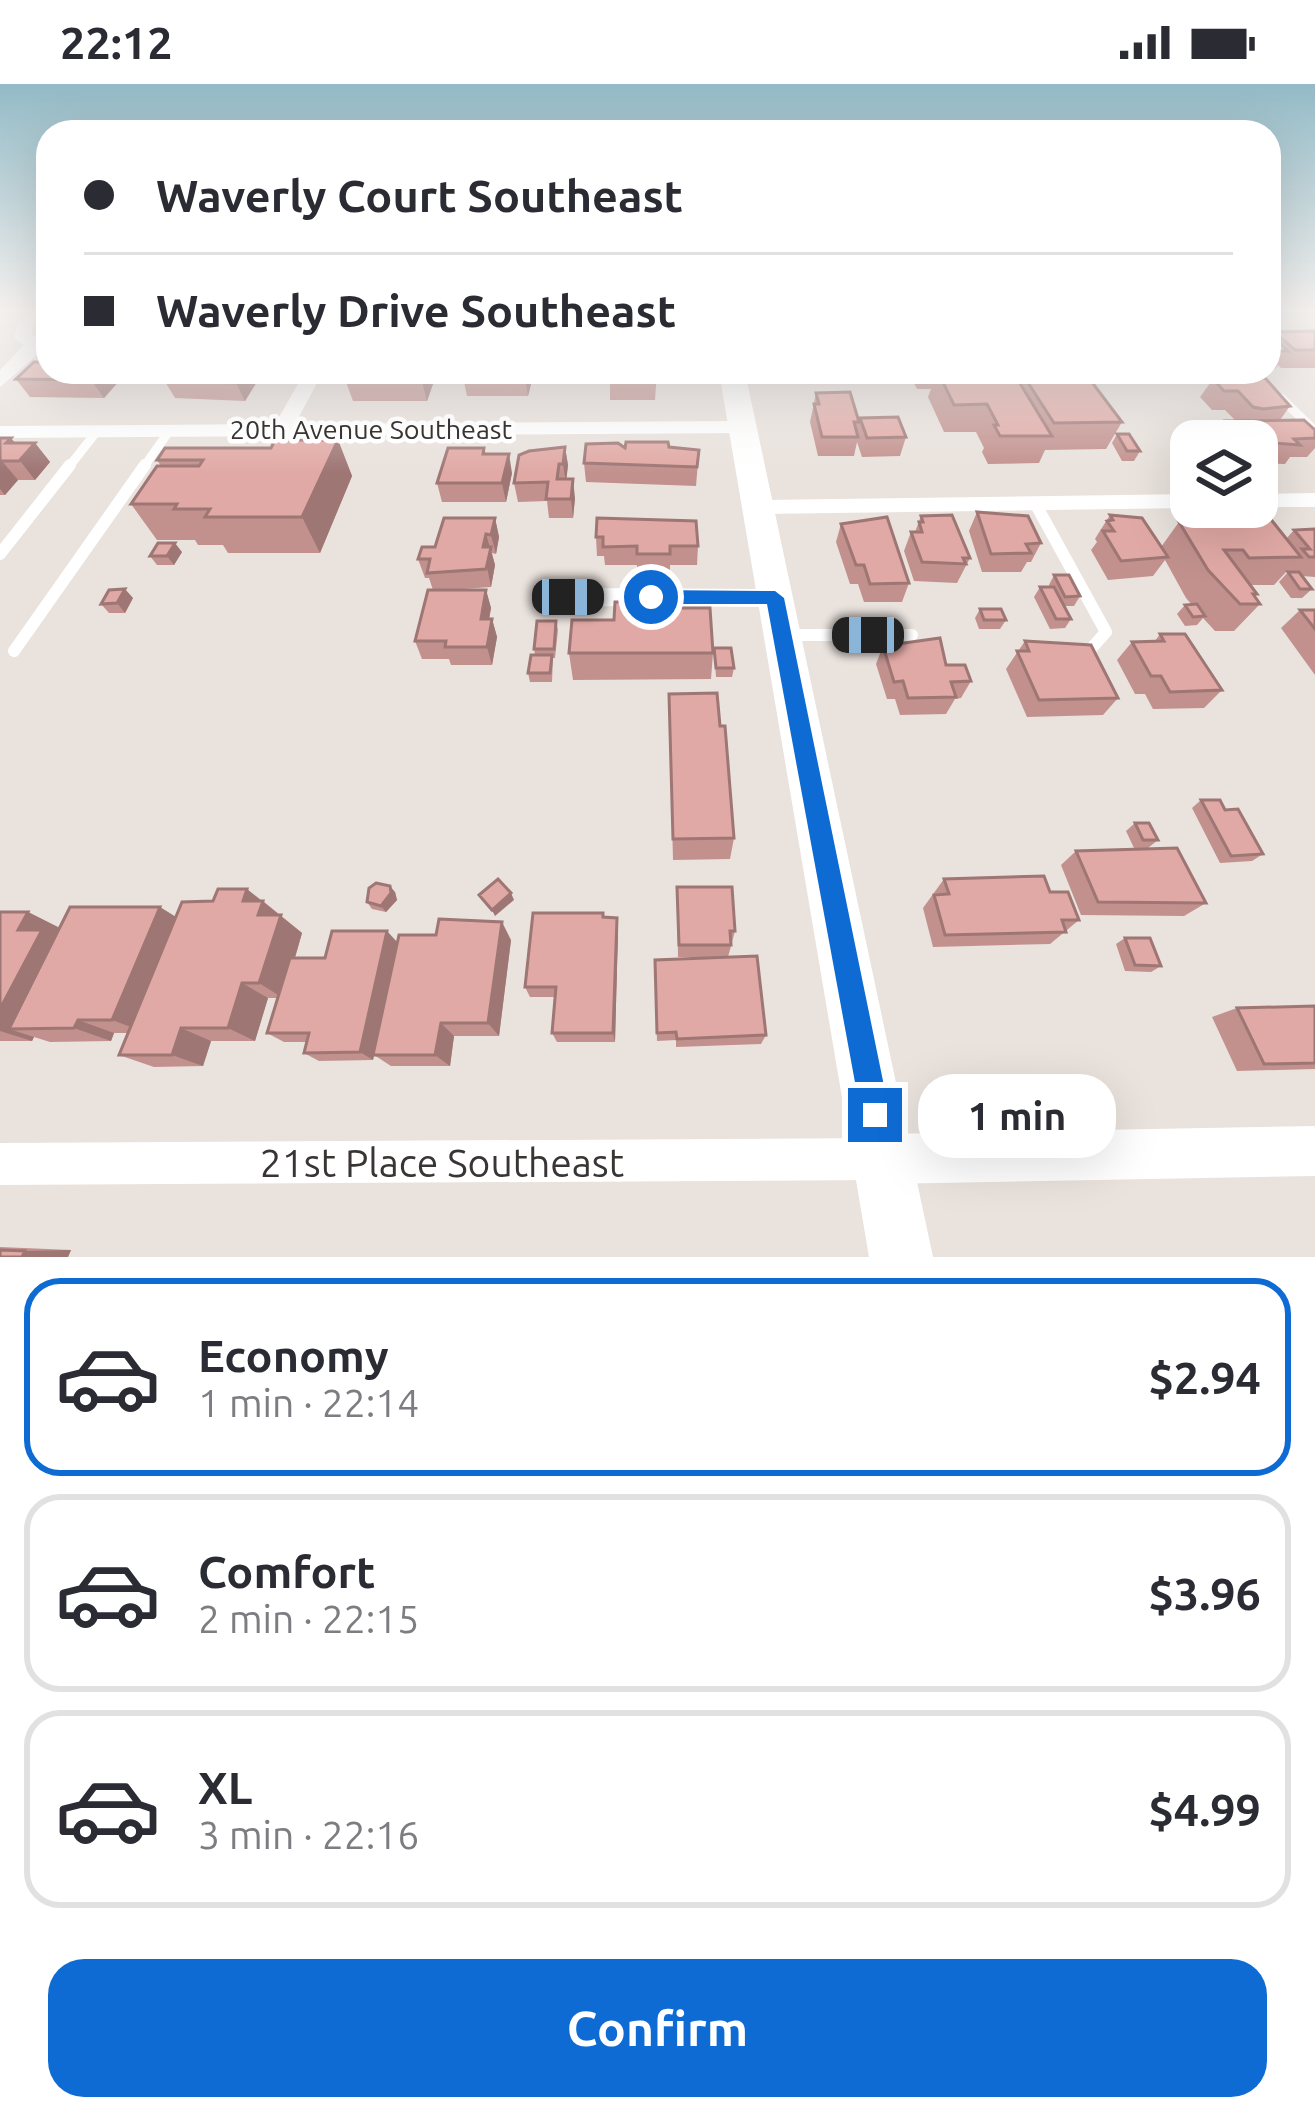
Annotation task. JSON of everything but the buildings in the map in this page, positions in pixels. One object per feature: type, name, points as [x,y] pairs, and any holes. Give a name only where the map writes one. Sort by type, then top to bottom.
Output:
[{"type":"main road","points":[[734,384],[901,1257]]},
{"type":"street","points":[[282,429],[307,384]]},
{"type":"street","name":"20th Avenue Southeast","points":[[0,433],[742,427]]},
{"type":"street","points":[[1278,501],[1315,500]]},
{"type":"street","points":[[756,507],[1170,502]]},
{"type":"street","points":[[568,597],[778,616]]},
{"type":"street","points":[[884,1160],[1315,1151]]},
{"type":"street","name":"21st Place Southeast","points":[[0,1164],[884,1160]]},
{"type":"lane","points":[[1281,398],[1315,431]]},
{"type":"lane","points":[[14,651],[170,430]]},
{"type":"lane","points":[[0,554],[97,431]]},
{"type":"lane","points":[[1035,503],[1106,632],[1090,650],[1069,649]]},
{"type":"lane","points":[[778,616],[912,635]]},
{"type":"route","points":[[651,597],[775,598],[875,1115]]}]
